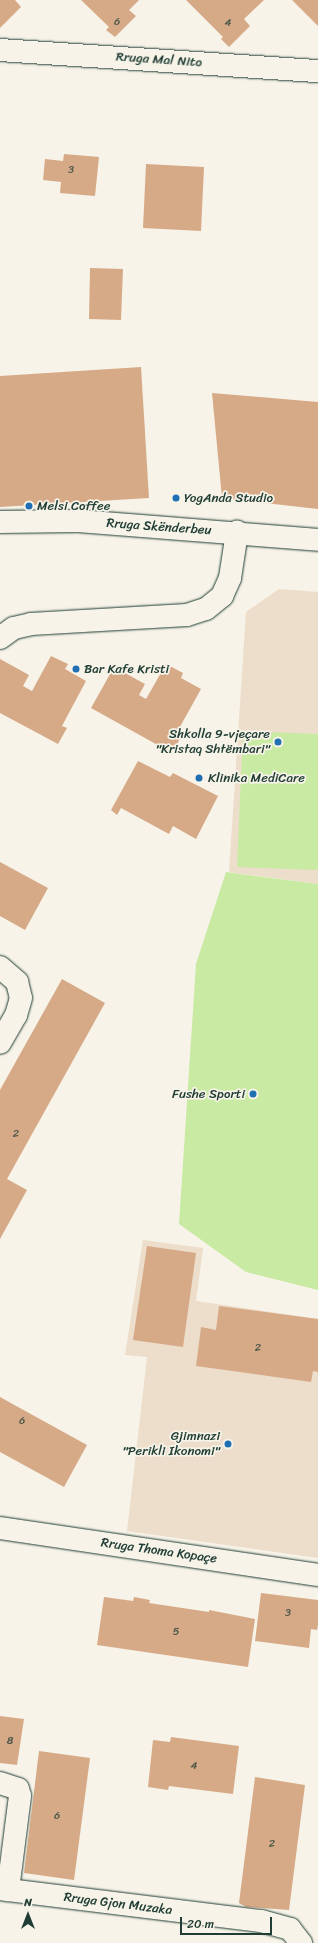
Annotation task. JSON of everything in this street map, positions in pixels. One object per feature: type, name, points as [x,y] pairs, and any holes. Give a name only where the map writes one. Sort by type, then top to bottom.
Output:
[{"type":"street","name":"Rruga Mal Nito","points":[[0,50],[318,70]]},
{"type":"street","name":"Rruga Skënderbeu","points":[[0,522],[78,521],[238,532],[318,540]]},
{"type":"street","points":[[0,638],[14,628],[30,624],[187,615],[206,609],[222,596],[230,578],[238,532]]},
{"type":"street","points":[[0,967],[17,982],[21,998],[16,1015],[0,1043]]},
{"type":"street","name":"Rruga Thoma Kopaçe","points":[[0,1528],[318,1574]]},
{"type":"street","points":[[0,1783],[18,1789],[20,1796],[4,1890]]},
{"type":"street","name":"Rruga Gjon Muzaka","points":[[4,1890],[261,1921],[290,1929],[301,1943]]},
{"type":"shaded area","name":"Shkolla 9-vjeçare \"Kristaq Shtëmbari\"","points":[[279,589],[318,592],[318,884],[229,872],[246,612]]},
{"type":"shaded area","name":"Gjimnazi \"Perikli Ikonomi\"","points":[[143,1240],[203,1248],[196,1301],[318,1319],[318,1558],[127,1531],[147,1357],[125,1355]]},
{"type":"green space","points":[[243,731],[318,734],[318,870],[237,867]]},
{"type":"green space","name":"Fushe Sporti","points":[[226,872],[318,884],[318,1290],[246,1272],[179,1224],[196,964]]},
{"type":"building","points":[[0,0],[15,0],[21,7],[0,28]]},
{"type":"building","points":[[81,0],[139,0],[129,10],[136,16],[115,37],[106,30],[109,27]]},
{"type":"building","points":[[186,0],[264,0],[244,19],[250,26],[229,47],[221,39],[223,37]]},
{"type":"building","points":[[292,0],[318,0],[318,26]]},
{"type":"building","points":[[64,154],[99,157],[95,196],[60,193],[61,182],[43,180],[45,159],[63,161]]},
{"type":"building","points":[[146,164],[204,167],[201,231],[143,228]]},
{"type":"building","points":[[90,268],[123,269],[121,320],[89,319]]},
{"type":"building","points":[[141,367],[149,498],[0,507],[0,376]]},
{"type":"building","points":[[212,393],[318,402],[318,509],[222,498]]},
{"type":"building","points":[[51,656],[68,664],[65,669],[86,681],[62,726],[67,728],[58,744],[0,713],[0,659],[29,675],[23,686],[32,691]]},
{"type":"building","points":[[166,664],[183,673],[181,678],[201,689],[176,734],[181,737],[172,753],[91,708],[114,667],[145,684],[139,695],[146,699]]},
{"type":"building","points":[[138,761],[170,777],[173,773],[218,796],[196,839],[173,826],[169,834],[121,808],[117,815],[111,810]]},
{"type":"building","points":[[0,862],[48,888],[25,930],[0,916]]},
{"type":"building","points":[[62,979],[105,1003],[7,1179],[27,1190],[0,1239],[0,1090]]},
{"type":"building","points":[[147,1246],[196,1253],[183,1347],[133,1340]]},
{"type":"building","points":[[219,1306],[318,1319],[318,1372],[313,1371],[311,1382],[196,1366],[201,1327],[216,1330]]},
{"type":"building","points":[[0,1397],[87,1445],[64,1487],[0,1452]]},
{"type":"building","points":[[261,1593],[318,1600],[318,1625],[317,1630],[311,1629],[309,1648],[255,1641]]},
{"type":"building","points":[[104,1597],[133,1601],[134,1597],[150,1600],[149,1603],[209,1612],[209,1610],[255,1619],[248,1667],[97,1645]]},
{"type":"building","points":[[0,1716],[24,1719],[17,1765],[0,1763]]},
{"type":"building","points":[[171,1737],[239,1746],[233,1794],[169,1786],[168,1790],[148,1787],[153,1740],[170,1742]]},
{"type":"building","points":[[39,1751],[90,1758],[74,1880],[24,1873]]},
{"type":"building","points":[[255,1777],[305,1785],[289,1910],[246,1907],[239,1903]]},
{"type":"place","name":"YogAnda Studio","points":[[176,498]]},
{"type":"place","name":"Melsi Coffee","points":[[29,506]]},
{"type":"place","name":"Bar Kafe Kristi","points":[[76,669]]},
{"type":"place","name":"Shkolla 9-vjeçare \"Kristaq Shtëmbari\"","points":[[278,742]]},
{"type":"place","name":"Klinika MediCare","points":[[199,778]]},
{"type":"place","name":"Fushe Sporti","points":[[253,1094]]},
{"type":"place","name":"Gjimnazi \"Perikli Ikonomi\"","points":[[228,1444]]}]
